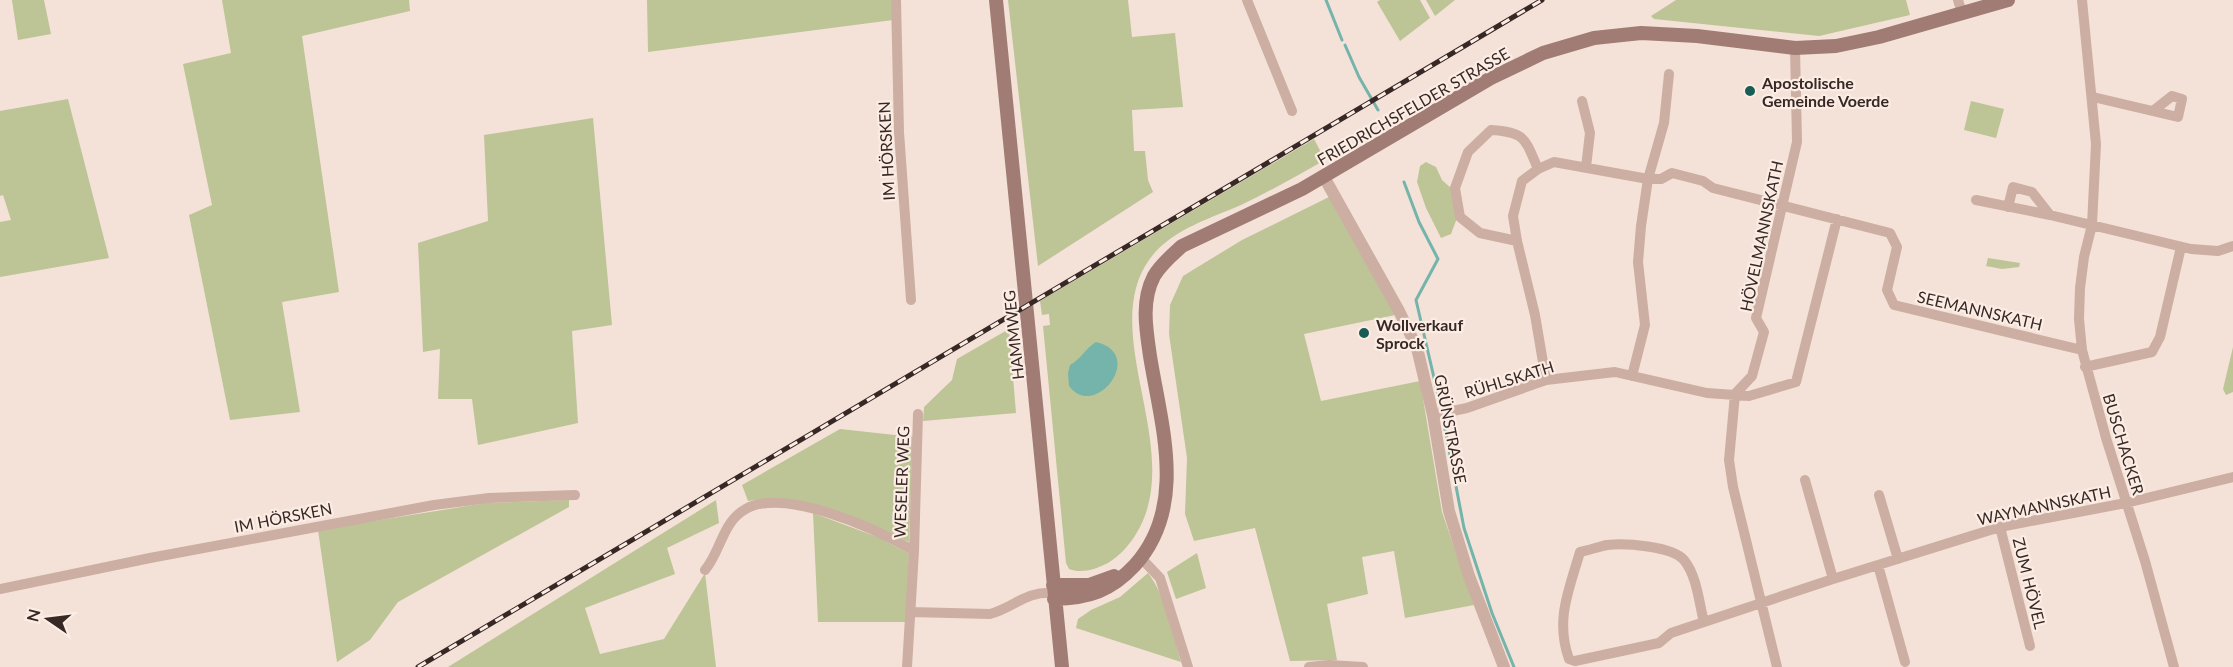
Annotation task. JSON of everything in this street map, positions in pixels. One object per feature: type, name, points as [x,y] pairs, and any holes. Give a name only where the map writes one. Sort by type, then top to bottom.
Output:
[{"type":"main road","name":"HAMMWEG","points":[[996,0],[1062,667]]},
{"type":"main road","name":"FRIEDRICHSFELDER STRASSE","points":[[1138,562],[1155,536],[1165,506],[1168,469],[1146,325],[1147,298],[1155,274],[1182,246],[1324,177],[1491,78],[1543,53],[1594,38],[1641,33],[1697,36],[1795,48],[1836,46],[1879,38],[1960,7],[2008,0]]},
{"type":"main road","points":[[1054,592],[1111,578],[1138,562]]},
{"type":"street","name":"IM HÖRSKEN","points":[[896,0],[899,132],[910,300]]},
{"type":"street","points":[[1246,0],[1292,111]]},
{"type":"street","name":"BUSCHACKER","points":[[2082,0],[2096,144],[2092,225],[2084,257],[2080,288],[2079,319],[2082,350],[2085,367],[2145,561],[2174,667]]},
{"type":"street","name":"HÖVELMANNSKATH","points":[[1735,394],[1752,376],[1764,332],[1756,318],[1797,142],[1795,48]]},
{"type":"street","points":[[1632,375],[1645,324],[1638,262],[1648,179],[1664,123],[1669,74]]},
{"type":"street","points":[[2093,97],[2153,111]]},
{"type":"street","points":[[1582,101],[1590,133],[1586,167]]},
{"type":"street","points":[[1517,241],[1480,233],[1460,217],[1455,188],[1468,152],[1491,130],[1512,131],[1526,141],[1538,169]]},
{"type":"street","points":[[1546,380],[1535,315],[1517,241],[1514,216],[1522,181],[1538,169],[1554,162],[1648,179]]},
{"type":"street","name":"SEEMANNSKATH","points":[[1648,179],[1661,179],[1672,173],[1703,181],[1713,189],[1890,233],[1898,247],[1887,290],[1893,305],[2082,350]]},
{"type":"street","name":"GRÜNSTRASSE","points":[[1324,177],[1399,311],[1417,348],[1433,415],[1449,511],[1469,576],[1504,667]]},
{"type":"street","points":[[2008,207],[2013,187],[2032,192],[2050,214]]},
{"type":"street","points":[[1976,200],[2050,214],[2181,247],[2212,251],[2233,246]]},
{"type":"street","points":[[1777,667],[1733,487],[1729,460],[1735,394],[1749,396],[1796,382],[1837,219]]},
{"type":"street","points":[[2085,367],[2152,352],[2160,337],[2181,247]]},
{"type":"street","name":"RÜHLSKATH","points":[[1433,415],[1467,408],[1546,380],[1615,372],[1707,393],[1735,394]]},
{"type":"street","name":"WESELER WEG","points":[[907,667],[914,551],[918,414]]},
{"type":"street","name":"WAYMANNSKATH","points":[[1704,622],[1691,572],[1683,558],[1671,551],[1652,547],[1608,545],[1580,552],[1562,613],[1564,646],[1569,659],[1575,661],[1659,643],[1671,633],[2000,527],[2126,503],[2233,477]]},
{"type":"street","points":[[1805,480],[1833,579]]},
{"type":"street","name":"IM HÖRSKEN","points":[[0,589],[430,505],[489,498],[575,495]]},
{"type":"street","points":[[1880,495],[1898,559]]},
{"type":"street","name":"WESELER WEG","points":[[705,570],[732,520],[753,504],[790,504],[833,514],[857,522],[914,551]]},
{"type":"street","name":"ZUM HÖVEL","points":[[2000,527],[2030,646]]},
{"type":"street","points":[[1138,562],[1160,578],[1188,667]]},
{"type":"street","points":[[1878,565],[1905,662]]},
{"type":"street","points":[[911,612],[990,614],[1028,595],[1054,592]]},
{"type":"street","points":[[1309,667],[1329,665],[1363,667]]},
{"type":"green space","points":[[12,0],[44,0],[51,34],[18,40]]},
{"type":"green space","points":[[222,0],[409,0],[410,11],[302,36],[339,292],[282,302],[300,412],[230,420],[189,215],[212,205],[183,64],[231,53]]},
{"type":"green space","points":[[647,0],[891,0],[893,20],[648,52]]},
{"type":"green space","points":[[1008,0],[1128,0],[1132,37],[1175,33],[1183,107],[1132,110],[1134,151],[1145,151],[1148,180],[1153,192],[1038,266]]},
{"type":"green space","points":[[1380,0],[1420,0],[1430,18],[1400,41],[1377,2]]},
{"type":"green space","points":[[1426,0],[1455,0],[1435,16]]},
{"type":"green space","points":[[1676,0],[1906,0],[1910,15],[1819,36],[1654,19],[1651,16]]},
{"type":"green space","points":[[68,99],[109,258],[0,277],[0,222],[11,220],[3,195],[0,196],[0,111]]},
{"type":"green space","points":[[1971,101],[2004,109],[1996,138],[1964,130]]},
{"type":"green space","points":[[593,118],[612,325],[572,331],[578,423],[478,445],[472,399],[438,399],[440,349],[423,352],[418,243],[488,221],[484,135]]},
{"type":"green space","points":[[1314,139],[1325,160],[1252,200],[1191,226],[1168,241],[1149,260],[1136,290],[1132,322],[1135,358],[1149,431],[1152,467],[1149,502],[1136,534],[1116,557],[1108,563],[1089,570],[1069,569],[1066,563],[1043,326],[1050,325],[1049,314],[1042,315],[1040,301]]},
{"type":"green space","points":[[1426,162],[1436,167],[1442,180],[1452,189],[1457,218],[1451,234],[1441,238],[1426,208],[1417,182],[1420,166]]},
{"type":"green space","points":[[1329,197],[1395,315],[1304,334],[1321,401],[1420,381],[1442,512],[1474,605],[1405,618],[1394,551],[1362,557],[1368,594],[1327,604],[1337,660],[1290,661],[1255,528],[1194,541],[1185,514],[1187,458],[1169,334],[1170,305],[1183,276],[1242,240]]},
{"type":"green space","points":[[1988,258],[2020,263],[2019,267],[2002,269],[1986,266]]},
{"type":"green space","points":[[1009,329],[1016,413],[923,421],[924,407],[952,380],[957,359]]},
{"type":"green space","points":[[2233,347],[2233,392],[2226,395],[2223,389]]},
{"type":"green space","points":[[840,429],[913,437],[909,542],[831,509],[790,500],[748,501],[742,485]]},
{"type":"green space","points":[[569,500],[569,507],[398,602],[370,640],[337,662],[318,530],[486,503]]},
{"type":"green space","points":[[716,500],[719,523],[667,548],[675,574],[585,608],[600,654],[664,639],[705,573],[716,667],[448,667]]},
{"type":"green space","points":[[813,513],[880,538],[909,554],[907,622],[818,622]]},
{"type":"green space","points":[[1197,553],[1206,588],[1176,599],[1167,572]]},
{"type":"green space","points":[[1148,573],[1160,593],[1181,662],[1076,628],[1078,619],[1091,610],[1120,597]]},
{"type":"water","points":[[1096,342],[1111,349],[1117,359],[1117,370],[1111,382],[1102,391],[1091,396],[1080,395],[1069,386],[1070,365]]},
{"type":"waterway","points":[[1326,0],[1342,40]]},
{"type":"waterway","points":[[1345,45],[1359,77],[1378,110]]},
{"type":"waterway","points":[[1404,182],[1419,222],[1438,259],[1416,300],[1438,395]]},
{"type":"waterway","points":[[1445,429],[1464,528],[1492,613],[1514,667]]},
{"type":"railway","points":[[418,667],[1542,0]]},
{"type":"place","name":"Apostolische Gemeinde Voerde","points":[[1750,91]]},
{"type":"place","name":"Wollverkauf Sprock","points":[[1364,333]]}]
